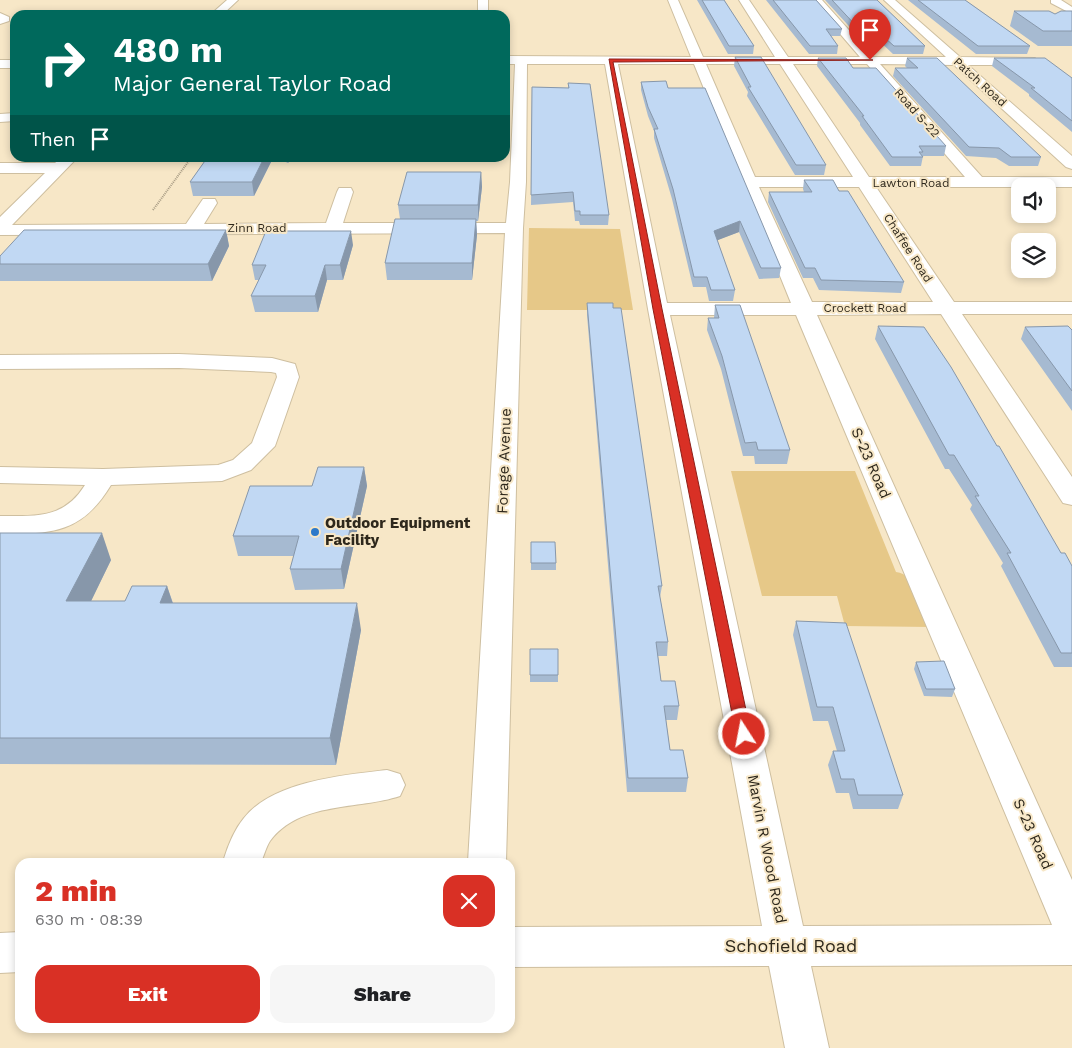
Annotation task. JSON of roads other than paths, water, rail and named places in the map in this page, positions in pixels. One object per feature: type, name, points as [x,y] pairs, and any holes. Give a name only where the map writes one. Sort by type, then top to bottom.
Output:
[{"type":"street","points":[[221,10],[233,0]]},
{"type":"street","name":"S-23 Road","points":[[673,0],[749,182],[1072,925]]},
{"type":"street","name":"Chaffee Road","points":[[744,0],[1072,497]]},
{"type":"street","name":"Road S-22","points":[[816,0],[978,182]]},
{"type":"street","name":"Patch Road","points":[[889,0],[1072,164]]},
{"type":"street","points":[[1055,1],[1072,11]]},
{"type":"street","points":[[0,16],[5,19],[0,21]]},
{"type":"street","points":[[1053,16],[1072,16]]},
{"type":"street","points":[[513,60],[1046,60],[1031,50]]},
{"type":"street","name":"Forage Avenue","points":[[487,858],[514,228],[518,182],[512,118],[513,60]]},
{"type":"street","name":"Marvin R Wood Road","points":[[611,60],[658,309],[807,1048]]},
{"type":"street","points":[[0,168],[63,163]]},
{"type":"street","points":[[0,228],[63,163]]},
{"type":"street","name":"Lawton Road","points":[[749,182],[1072,182]]},
{"type":"street","points":[[332,228],[345,192]]},
{"type":"street","points":[[192,229],[209,203]]},
{"type":"street","name":"Zinn Road","points":[[0,228],[514,228]]},
{"type":"street","name":"Crockett Road","points":[[658,309],[1072,308]]},
{"type":"street","points":[[0,362],[179,361],[272,365],[287,369],[288,377],[263,446],[242,466],[222,473],[102,477],[0,475]]},
{"type":"street","points":[[0,525],[56,522],[70,517],[91,499],[102,477]]},
{"type":"street","points":[[244,858],[259,826],[279,811],[323,796],[387,785]]},
{"type":"street","name":"Schofield Road","points":[[515,947],[1072,945]]},
{"type":"street","points":[[0,953],[15,952]]},
{"type":"place","name":"Outdoor Equipment Facility","points":[[315,532]]}]
